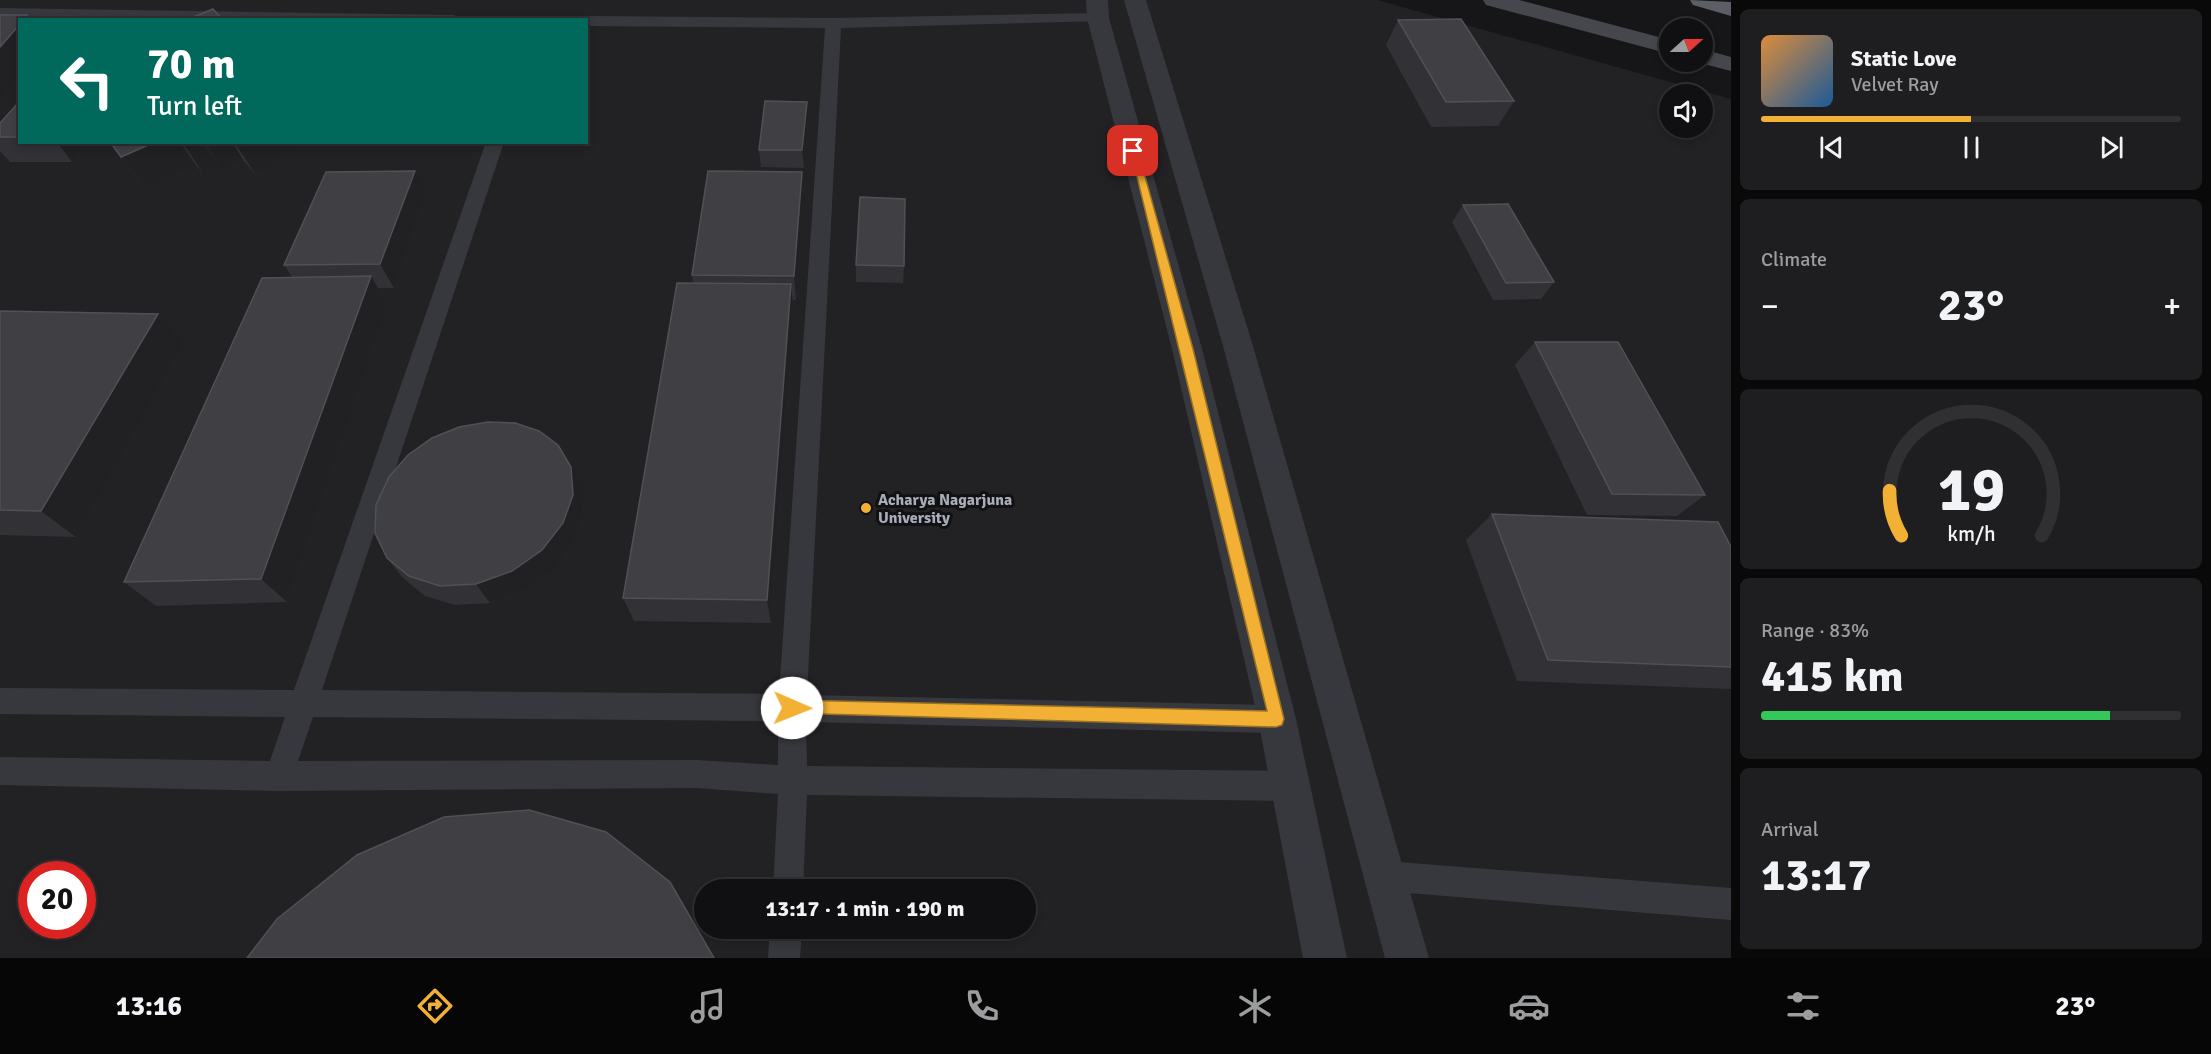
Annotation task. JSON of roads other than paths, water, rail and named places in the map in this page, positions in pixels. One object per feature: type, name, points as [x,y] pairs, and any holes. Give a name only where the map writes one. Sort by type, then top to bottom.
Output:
[{"type":"highway","points":[[1701,0],[1731,9]]},
{"type":"main road","points":[[1494,0],[1659,44]]},
{"type":"main road","points":[[1713,59],[1731,64]]},
{"type":"street","points":[[1135,0],[1235,334],[1407,958]]},
{"type":"street","points":[[1097,9],[1187,349],[1276,719],[1325,958]]},
{"type":"lane","points":[[588,21],[832,23],[1097,9]]},
{"type":"lane","points":[[0,13],[324,18]]},
{"type":"lane","points":[[788,879],[793,780],[792,708],[832,23]]},
{"type":"lane","points":[[279,776],[494,144]]},
{"type":"lane","points":[[0,701],[792,708],[1276,719]]},
{"type":"lane","points":[[0,771],[279,776],[696,774],[793,780],[1288,786]]},
{"type":"lane","points":[[1385,876],[1731,904]]},
{"type":"lane","points":[[784,958],[785,939]]},
{"type":"place","name":"Acharya Nagarjuna University","points":[[866,508]]}]
